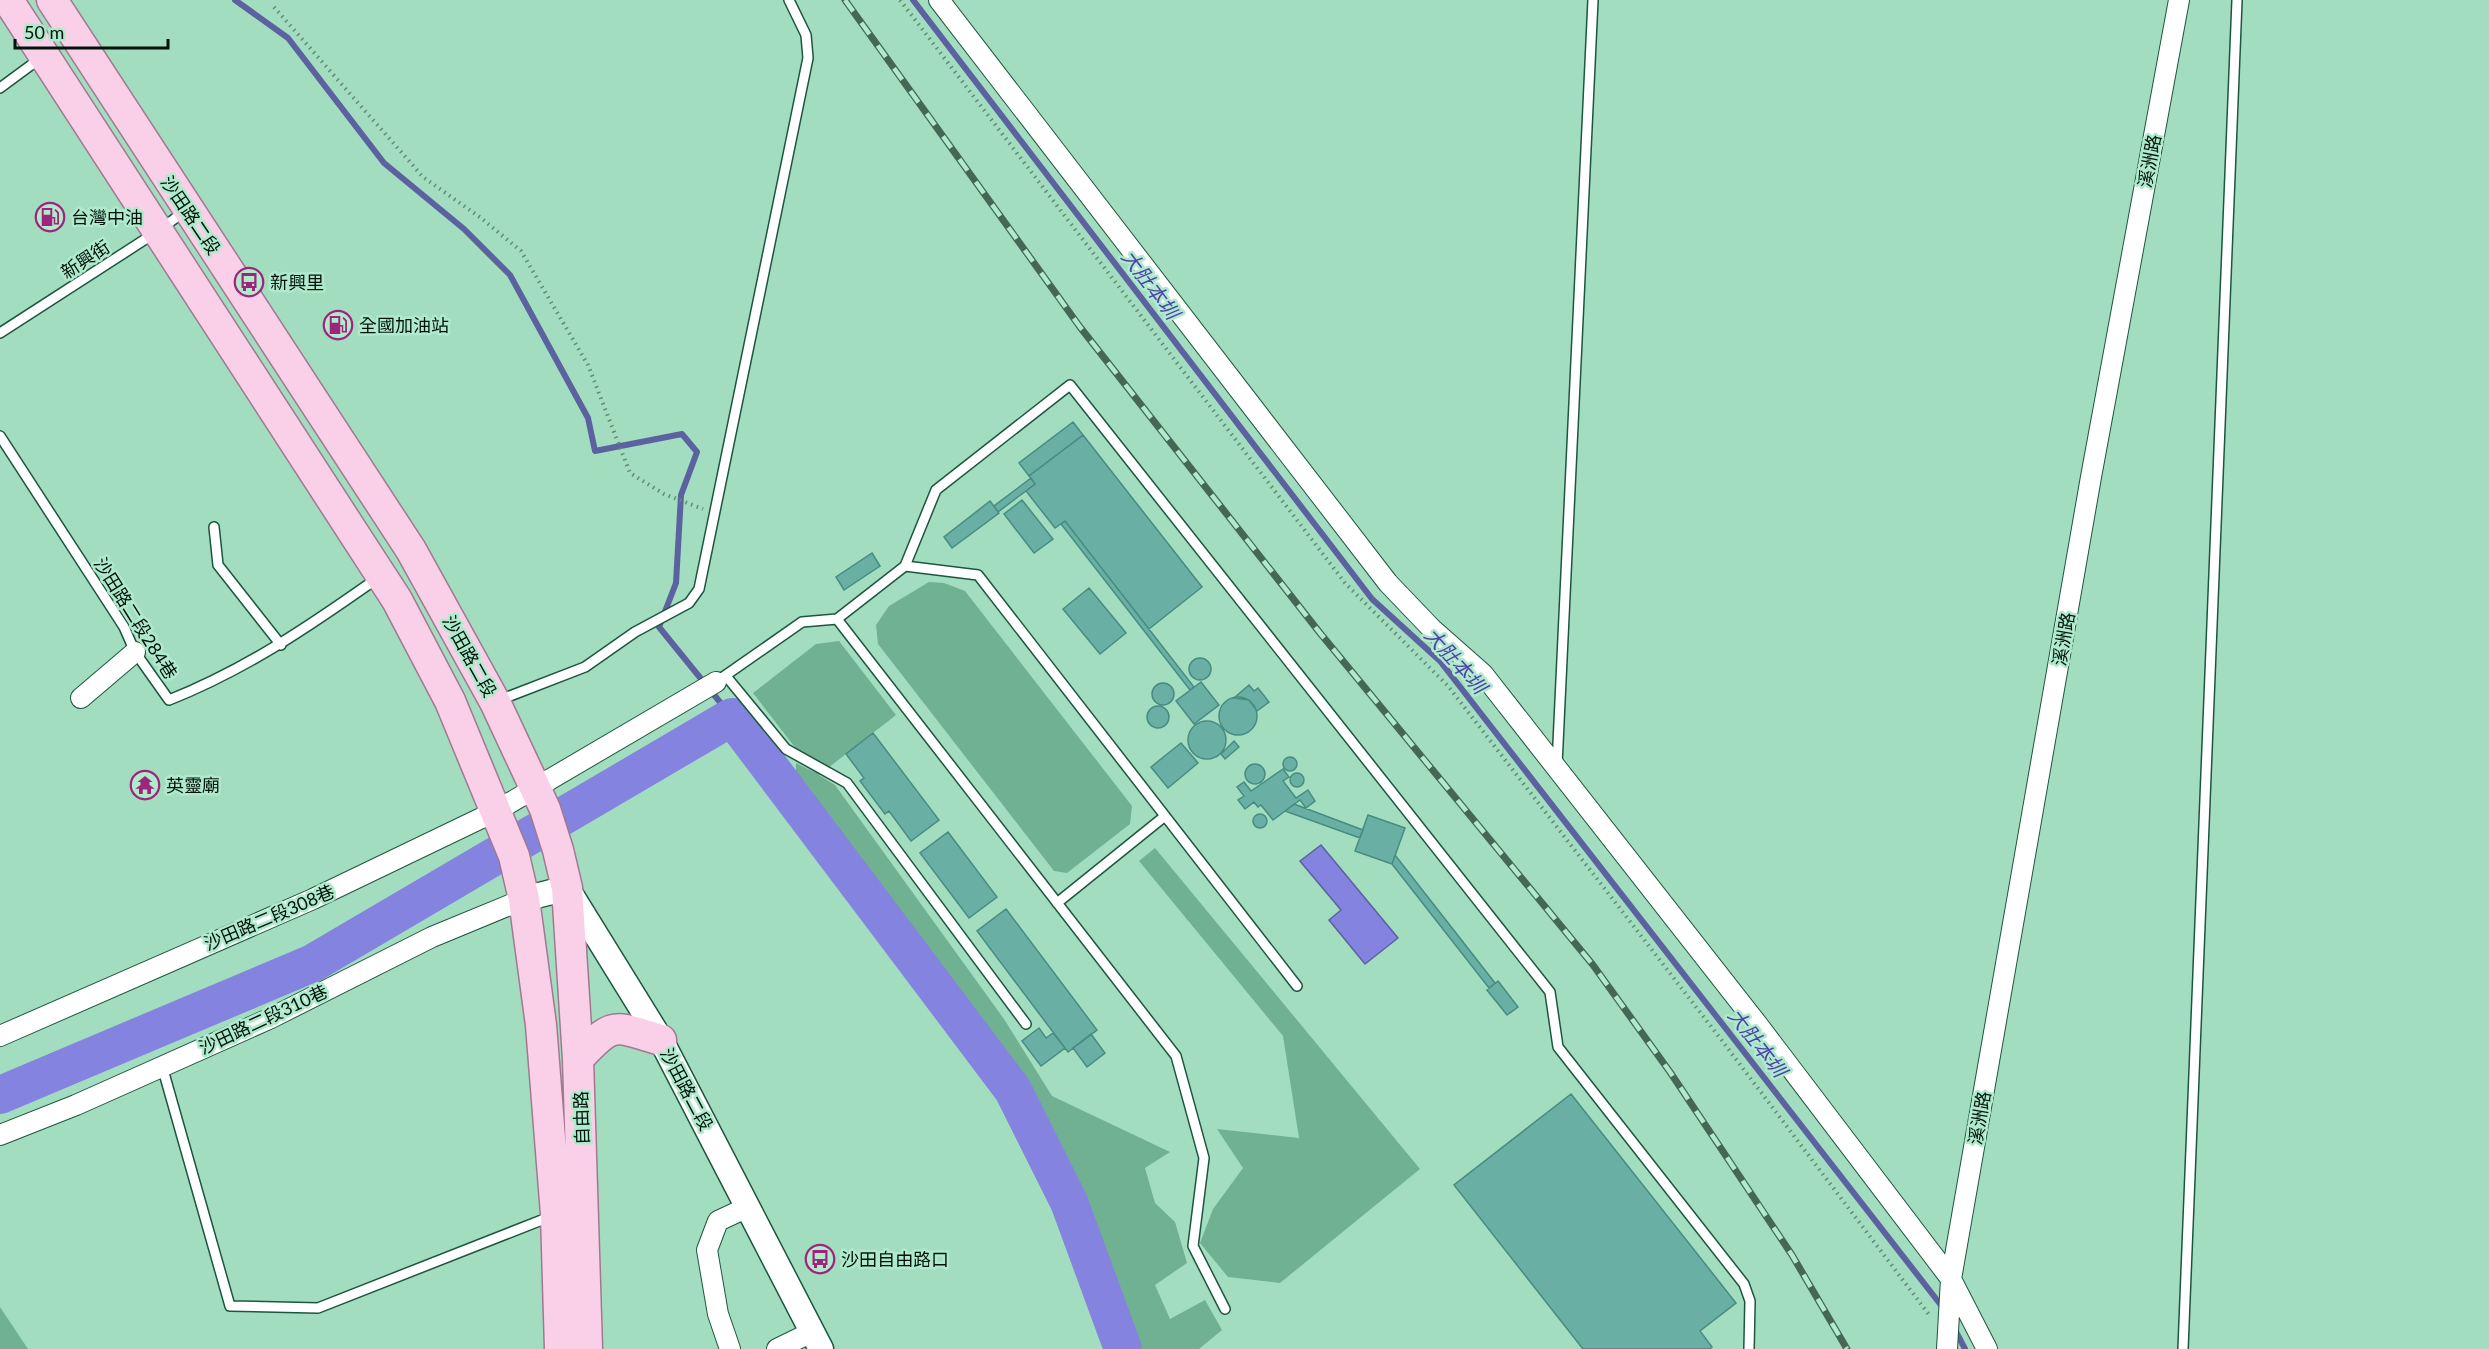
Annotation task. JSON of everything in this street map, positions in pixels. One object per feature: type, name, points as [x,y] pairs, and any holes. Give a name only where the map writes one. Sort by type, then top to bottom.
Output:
[{"type":"main road","name":"沙田路二段","points":[[8,0],[381,575],[450,701],[505,833],[524,899]]},
{"type":"main road","name":"沙田路二段","points":[[52,0],[411,550],[495,702],[540,799],[558,850],[567,888]]},
{"type":"main road","name":"自由路","points":[[567,888],[578,1059],[587,1349]]},
{"type":"main road","name":"自由路","points":[[524,899],[541,1025],[556,1214],[560,1349]]},
{"type":"main road","points":[[578,1059],[603,1032],[622,1029],[661,1040]]},
{"type":"street","points":[[939,0],[951,8],[1388,583],[1432,629],[1483,674],[1758,1025],[1951,1279],[1987,1349]]},
{"type":"street","name":"溪洲路","points":[[1947,1345],[1951,1279],[2091,477],[2179,0]]},
{"type":"street","points":[[81,698],[135,652]]},
{"type":"street","name":"沙田路二段308巷","points":[[0,1036],[314,899],[505,833],[540,799],[721,679]]},
{"type":"street","points":[[524,899],[567,888]]},
{"type":"street","name":"沙田路二段","points":[[567,888],[661,1040],[816,1341]]},
{"type":"street","name":"沙田路二段310巷","points":[[0,1135],[271,1018],[432,937],[524,899]]},
{"type":"street","points":[[730,1349],[718,1314],[707,1250],[718,1221],[748,1206]]},
{"type":"street","points":[[777,1349],[816,1341]]},
{"type":"lane","points":[[495,702],[585,667],[635,632],[690,603],[699,589],[808,58],[806,35],[789,0]]},
{"type":"lane","points":[[1557,770],[1587,181],[1593,0]]},
{"type":"lane","points":[[2182,1349],[2237,0]]},
{"type":"lane","points":[[0,88],[44,56]]},
{"type":"lane","name":"新興街","points":[[0,333],[187,210]]},
{"type":"lane","points":[[1026,1024],[847,783],[786,748],[721,679],[802,622],[837,619],[905,566],[936,490],[1070,386],[1550,992],[1557,1047],[1744,1284],[1750,1301],[1749,1349]]},
{"type":"lane","name":"沙田路二段284巷","points":[[0,436],[124,627],[135,652],[169,700],[194,690],[281,645],[381,575]]},
{"type":"lane","points":[[214,527],[218,565],[281,645]]},
{"type":"lane","points":[[905,566],[978,575],[1297,986]]},
{"type":"lane","points":[[837,619],[1176,1056],[1204,1158],[1193,1245],[1225,1309]]},
{"type":"lane","points":[[1057,903],[1165,816]]},
{"type":"lane","points":[[162,1066],[230,1306],[318,1308],[556,1214]]},
{"type":"path","points":[[900,0],[1345,583],[1448,686],[1720,1038],[1947,1345]]},
{"type":"path","points":[[274,8],[423,177],[481,218],[521,251],[588,365],[630,473],[664,494],[715,513]]},
{"type":"green space","points":[[929,582],[944,583],[965,591],[1132,806],[1130,824],[1067,873],[1054,871],[878,644],[876,625],[889,606]]},
{"type":"green space","points":[[839,641],[896,715],[819,775],[835,785],[1004,1019],[1052,1096],[1170,1152],[1145,1168],[1155,1203],[1175,1222],[1187,1263],[1155,1285],[1170,1319],[1205,1300],[1222,1330],[1199,1349],[1127,1349],[1087,1233],[1037,1128],[795,808],[796,763],[814,772],[753,693],[816,644]]},
{"type":"green space","points":[[1155,848],[1420,1169],[1280,1283],[1228,1277],[1200,1243],[1213,1209],[1243,1168],[1217,1129],[1299,1138],[1283,1036],[1139,861]]},
{"type":"green space","points":[[0,1307],[28,1349],[0,1349]]},
{"type":"shaded area","points":[[1321,845],[1398,938],[1365,964],[1329,920],[1341,910],[1300,861]]},
{"type":"building","points":[[1073,422],[1083,435],[1029,476],[1019,463]]},
{"type":"building","points":[[1083,435],[1202,587],[1149,629],[1065,521],[1055,528],[1026,491],[1035,484],[1029,476]]},
{"type":"building","points":[[1031,478],[1035,484],[998,512],[994,506]]},
{"type":"building","points":[[1022,500],[1053,539],[1034,553],[1004,514]]},
{"type":"building","points":[[990,501],[999,513],[952,548],[944,537]]},
{"type":"building","points":[[1065,521],[1194,687],[1190,690],[1061,524]]},
{"type":"building","points":[[872,553],[880,566],[844,590],[836,577]]},
{"type":"building","points":[[1089,588],[1126,633],[1100,654],[1063,609]]},
{"type":"building","points":[[1200,658],[1208,661],[1211,669],[1208,677],[1200,680],[1192,677],[1189,669],[1192,661]]},
{"type":"building","points":[[1201,682],[1219,705],[1194,724],[1176,701]]},
{"type":"building","points":[[1163,683],[1171,686],[1174,694],[1171,702],[1163,705],[1155,702],[1152,694],[1155,686]]},
{"type":"building","points":[[1249,685],[1254,691],[1258,688],[1269,702],[1257,711],[1249,700],[1234,698]]},
{"type":"building","points":[[1238,697],[1252,702],[1257,716],[1252,730],[1238,735],[1224,730],[1219,716],[1224,702]]},
{"type":"building","points":[[1158,706],[1166,709],[1169,717],[1166,725],[1158,728],[1150,725],[1147,717],[1150,709]]},
{"type":"building","points":[[1207,721],[1221,726],[1226,740],[1221,754],[1207,759],[1193,754],[1188,740],[1193,726]]},
{"type":"building","points":[[873,733],[939,820],[911,841],[889,811],[885,814],[860,781],[864,778],[846,754]]},
{"type":"building","points":[[1234,741],[1239,747],[1225,759],[1221,754]]},
{"type":"building","points":[[1181,743],[1198,763],[1168,788],[1151,767]]},
{"type":"building","points":[[1287,757],[1293,757],[1297,764],[1293,771],[1287,771],[1283,767],[1283,761]]},
{"type":"building","points":[[1255,764],[1262,767],[1265,774],[1262,781],[1255,784],[1248,781],[1245,774],[1248,767]]},
{"type":"building","points":[[1283,769],[1289,777],[1283,781],[1296,798],[1308,790],[1315,801],[1306,808],[1300,800],[1273,820],[1261,805],[1258,807],[1254,802],[1245,809],[1238,800],[1244,796],[1237,787],[1244,782],[1251,791]]},
{"type":"building","points":[[1294,773],[1300,773],[1304,780],[1300,787],[1294,787],[1290,783],[1290,777]]},
{"type":"building","points":[[1294,804],[1363,830],[1360,838],[1285,811]]},
{"type":"building","points":[[1257,814],[1263,814],[1267,821],[1263,828],[1257,828],[1253,824],[1253,818]]},
{"type":"building","points":[[1368,815],[1405,828],[1392,864],[1355,851]]},
{"type":"building","points":[[948,832],[997,897],[969,918],[920,853]]},
{"type":"building","points":[[1395,855],[1495,983],[1489,988],[1392,864]]},
{"type":"building","points":[[1006,909],[1097,1030],[1068,1052],[977,931]]},
{"type":"building","points":[[1498,981],[1518,1007],[1507,1015],[1487,990]]},
{"type":"building","points":[[1039,1028],[1046,1038],[1053,1033],[1065,1048],[1041,1066],[1022,1041]]},
{"type":"building","points":[[1091,1034],[1105,1053],[1087,1067],[1073,1048]]},
{"type":"building","points":[[1571,1094],[1736,1303],[1700,1331],[1712,1347],[1710,1349],[1583,1349],[1454,1185]]},
{"type":"waterway","points":[[235,0],[288,38],[384,163],[464,229],[510,275],[588,418],[595,451],[682,434],[697,452],[681,495],[676,583],[659,627],[732,717]]},
{"type":"waterway","name":"大肚本圳","points":[[913,0],[1372,599],[1440,661],[1944,1309]]},
{"type":"waterway","points":[[0,1095],[313,963],[732,717],[1013,1090],[1069,1202],[1123,1349]]},
{"type":"waterway","name":"大肚本圳","points":[[1954,1328],[1965,1349]]},
{"type":"railway","points":[[845,0],[1080,327],[1320,633],[1593,965],[1670,1072],[1792,1255],[1847,1349]]},
{"type":"place","name":"台灣中油","points":[[50,217]]},
{"type":"place","name":"新興里","points":[[249,282]]},
{"type":"place","name":"全國加油站","points":[[338,325]]},
{"type":"place","name":"英靈廟","points":[[145,785]]},
{"type":"place","name":"沙田自由路口","points":[[820,1259]]}]
